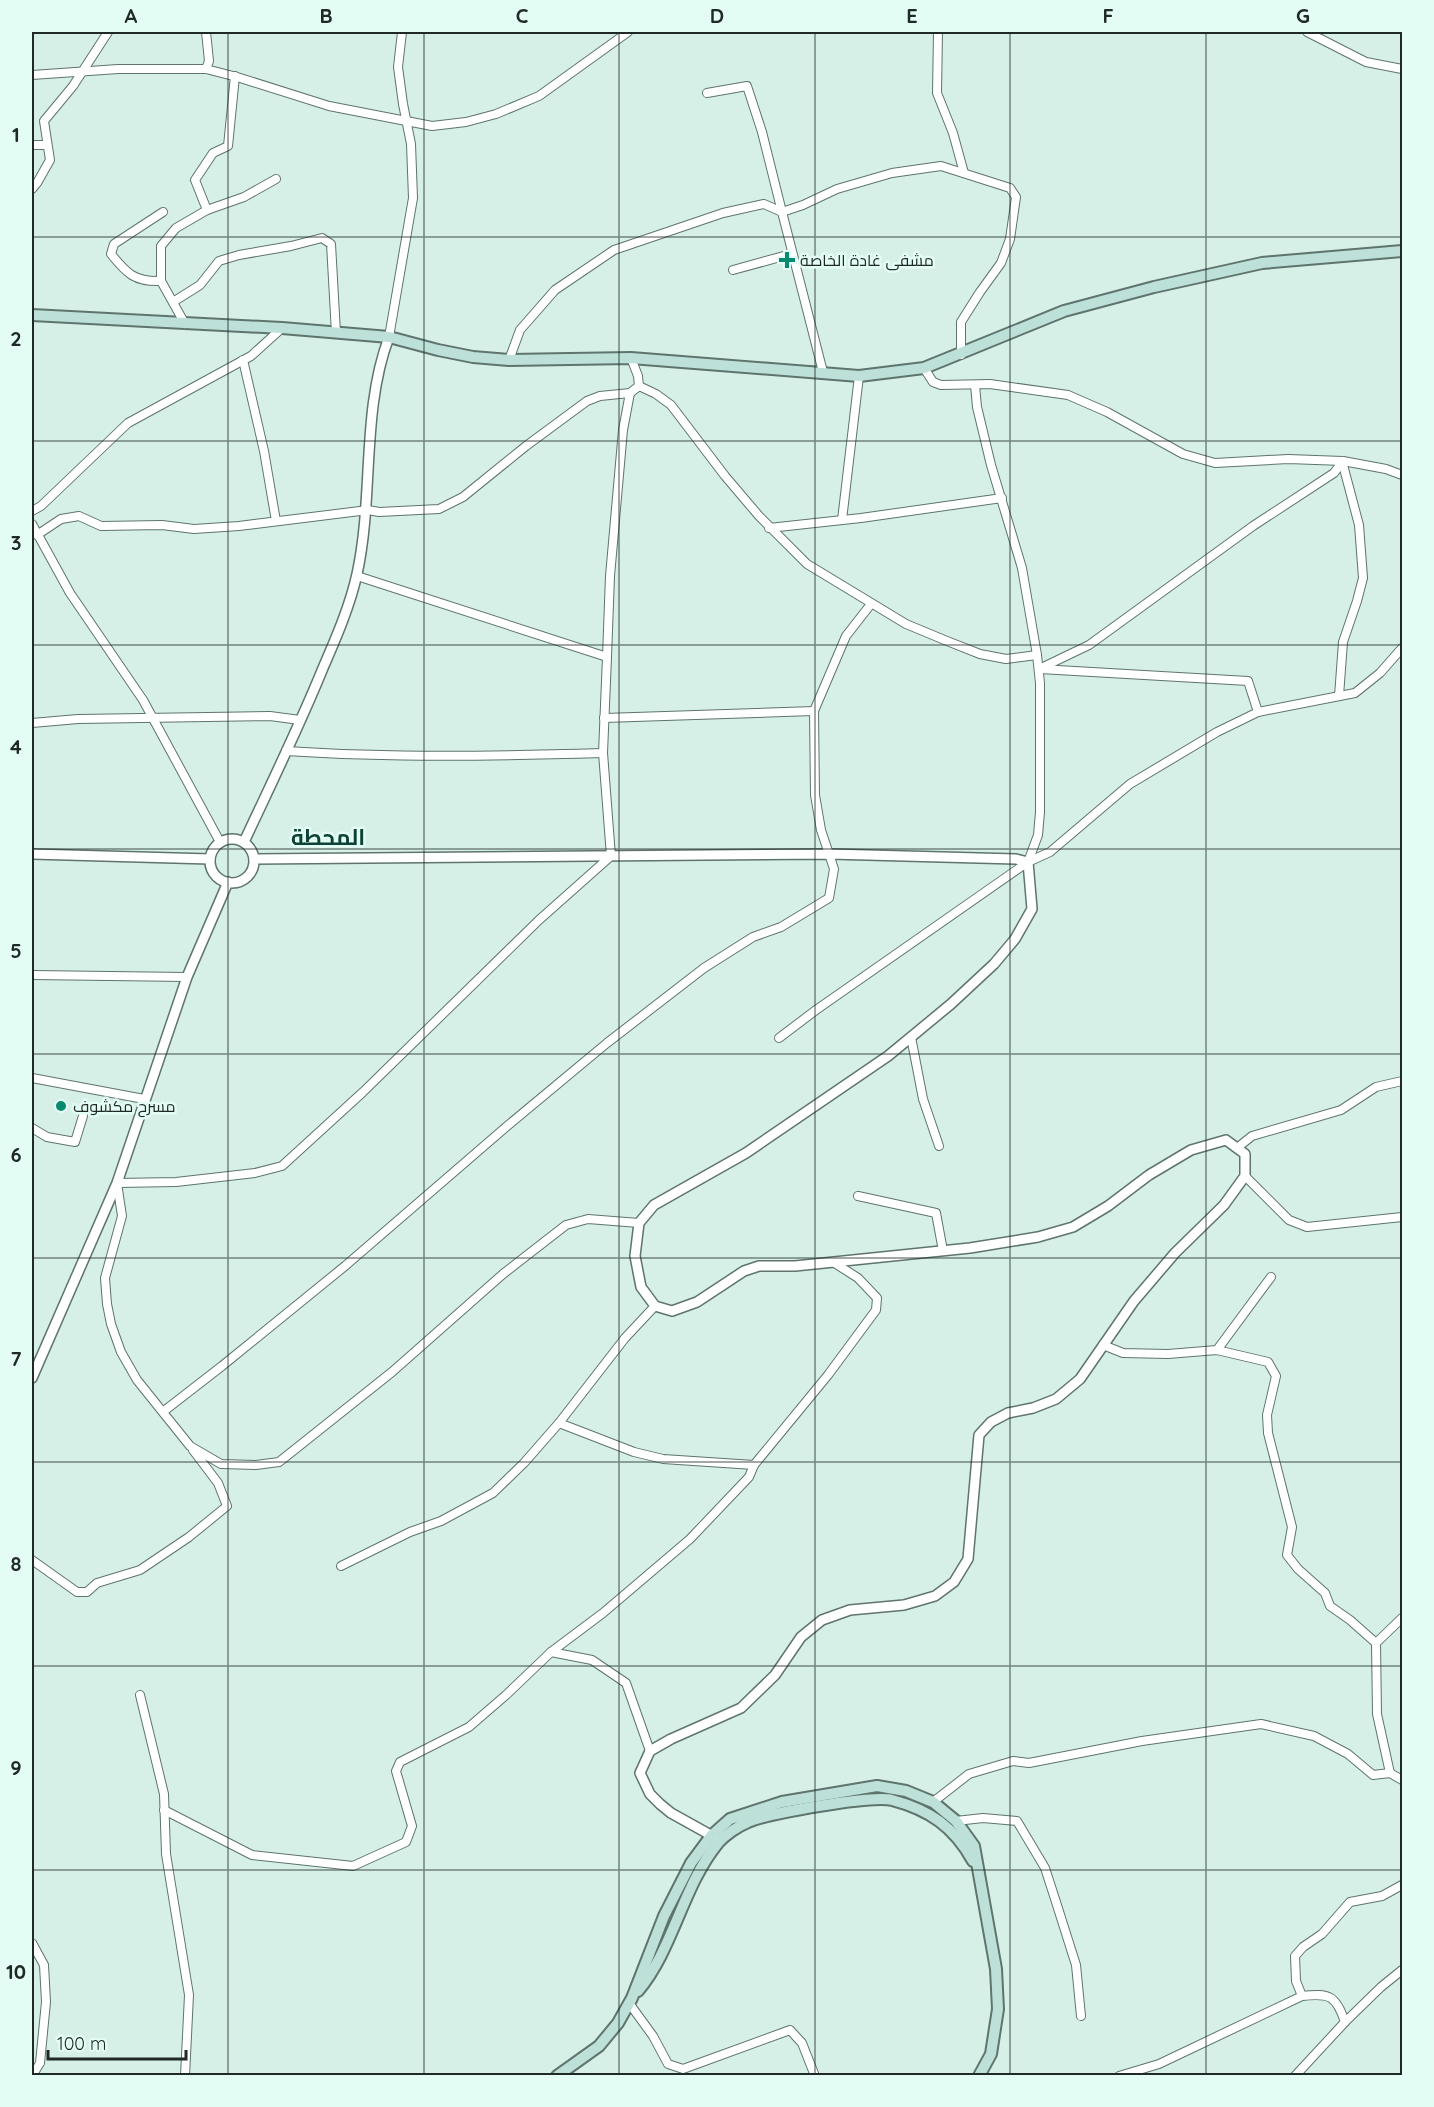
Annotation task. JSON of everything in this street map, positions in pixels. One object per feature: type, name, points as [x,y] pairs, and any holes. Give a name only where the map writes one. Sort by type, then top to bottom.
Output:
[{"type":"main road","points":[[32,315],[282,328],[389,337],[473,357],[509,360],[631,358],[859,376],[924,368],[961,355],[1064,311],[1154,286],[1262,263],[1402,251]]},
{"type":"main road","points":[[557,2076],[599,2046],[618,2023],[631,2000],[664,1916],[692,1863],[730,1819],[782,1802],[877,1786],[906,1791],[933,1802],[956,1821],[974,1846],[996,1969],[998,2009],[992,2054],[979,2076]]},
{"type":"main road","points":[[715,1838],[748,1822],[795,1810],[870,1799],[890,1799],[924,1811],[941,1820],[968,1852],[979,1872]]},
{"type":"street","points":[[32,189],[38,183],[50,160],[44,121],[68,92],[108,32]]},
{"type":"street","points":[[206,32],[209,61],[206,69]]},
{"type":"street","points":[[244,842],[338,635],[357,576],[368,510],[367,482],[380,360],[389,337],[413,198],[411,144],[398,67],[402,32]]},
{"type":"street","points":[[32,75],[83,70],[206,69],[329,106],[432,126],[466,122],[496,114],[539,96],[628,32]]},
{"type":"street","points":[[938,32],[937,93],[953,133],[964,173]]},
{"type":"street","points":[[1307,32],[1366,62],[1402,69]]},
{"type":"street","points":[[207,210],[195,180],[213,153],[228,146],[235,76]]},
{"type":"street","points":[[707,93],[747,86],[762,132],[822,372]]},
{"type":"street","points":[[32,145],[47,145]]},
{"type":"street","points":[[509,360],[520,330],[555,291],[614,250],[723,213],[764,204],[782,212],[837,189],[892,173],[941,166],[1010,188],[1017,197],[1010,239],[1001,263],[961,322],[961,355]]},
{"type":"street","points":[[185,324],[161,281],[161,246],[176,228],[207,210],[244,197],[276,179]]},
{"type":"street","points":[[161,281],[145,282],[133,276],[111,254],[114,244],[163,212]]},
{"type":"street","points":[[173,302],[200,285],[219,261],[322,238],[331,244],[336,333]]},
{"type":"street","points":[[733,270],[791,254]]},
{"type":"street","points":[[32,512],[128,423],[251,357],[282,328]]},
{"type":"street","points":[[631,358],[639,386]]},
{"type":"street","points":[[243,360],[264,451],[276,521]]},
{"type":"street","points":[[924,368],[933,382],[941,385],[990,384],[1068,395],[1107,412],[1183,454],[1215,463],[1288,459],[1342,461],[1386,469],[1402,475]]},
{"type":"street","points":[[842,520],[859,376]]},
{"type":"street","points":[[715,1838],[671,1813],[650,1794],[640,1773],[650,1751],[671,1739],[741,1708],[775,1675],[801,1637],[822,1620],[850,1610],[904,1605],[935,1596],[954,1582],[968,1559],[979,1435],[991,1422],[1008,1413],[1033,1408],[1056,1399],[1080,1379],[1134,1301],[1175,1253],[1224,1204],[1245,1176],[1245,1154],[1226,1140],[1191,1150],[1149,1175],[1108,1206],[1073,1227],[1038,1237],[943,1251],[833,1262],[759,1266],[744,1271],[697,1302],[672,1311],[655,1306],[641,1287],[635,1256],[639,1223],[654,1205],[746,1153],[888,1056],[951,1004],[994,964],[1015,939],[1032,909],[1028,862],[1038,835],[1040,812],[1039,669],[1022,568],[991,465],[977,407],[975,385]]},
{"type":"street","points":[[37,535],[62,519],[79,516],[101,526],[162,525],[194,529],[368,510],[379,512],[439,509],[463,497],[525,446],[587,401],[600,396],[630,393],[639,386]]},
{"type":"street","points":[[639,386],[656,394],[671,405],[725,476],[769,528],[807,564],[906,624],[980,654],[1006,659],[1037,655]]},
{"type":"street","points":[[611,856],[603,753],[606,657],[610,576],[623,430],[630,393]]},
{"type":"street","points":[[1039,669],[1089,645],[1253,526],[1334,473],[1342,461]]},
{"type":"street","points":[[1339,696],[1342,642],[1363,578],[1359,525],[1342,461]]},
{"type":"street","points":[[769,528],[1002,498]]},
{"type":"street","points":[[32,524],[70,593],[143,700],[220,842]]},
{"type":"street","points":[[357,576],[606,657]]},
{"type":"street","points":[[164,1411],[345,1266],[607,1043],[704,968],[753,937],[781,927],[829,898],[834,869],[821,830],[815,795],[814,711],[846,636],[871,604]]},
{"type":"street","points":[[779,1038],[1028,862],[1050,852],[1130,784],[1217,732],[1258,712],[1355,693],[1380,673],[1402,648]]},
{"type":"street","points":[[1039,669],[1248,681],[1258,712]]},
{"type":"street","points":[[604,718],[814,711]]},
{"type":"street","points":[[32,723],[270,716],[300,720]]},
{"type":"street","points":[[286,751],[361,756],[453,757],[603,753]]},
{"type":"street","points":[[228,839],[244,842],[253,853],[254,860],[249,874],[236,882],[228,882],[215,874],[210,859],[213,849],[220,842],[228,839]]},
{"type":"street","points":[[32,854],[210,859]]},
{"type":"street","points":[[254,860],[830,854],[1016,859],[1028,862]]},
{"type":"street","points":[[117,1183],[176,1182],[255,1173],[282,1166],[363,1092],[539,920],[611,856]]},
{"type":"street","points":[[32,1378],[117,1183],[187,977],[228,882]]},
{"type":"street","points":[[32,975],[187,977]]},
{"type":"street","points":[[911,1037],[923,1099],[939,1146]]},
{"type":"street","points":[[32,1078],[144,1099]]},
{"type":"street","points":[[1237,1148],[1252,1136],[1341,1110],[1376,1087],[1402,1081]]},
{"type":"street","points":[[32,1128],[47,1137],[75,1142],[83,1116]]},
{"type":"street","points":[[1245,1176],[1289,1220],[1307,1227],[1402,1217]]},
{"type":"street","points":[[32,1560],[77,1592],[87,1592],[98,1583],[140,1570],[189,1537],[227,1506],[218,1483],[164,1411],[137,1380],[121,1352],[111,1324],[105,1278],[122,1216],[117,1183]]},
{"type":"street","points":[[858,1196],[936,1213],[943,1251]]},
{"type":"street","points":[[190,1446],[221,1464],[256,1465],[279,1462],[392,1372],[503,1274],[566,1225],[588,1219],[639,1223]]},
{"type":"street","points":[[164,1810],[252,1855],[352,1866],[406,1842],[412,1826],[396,1771],[400,1762],[469,1727],[551,1652],[603,1613],[690,1539],[749,1477],[754,1465],[828,1375],[876,1310],[877,1298],[858,1278],[833,1262]]},
{"type":"street","points":[[1217,1350],[1271,1277]]},
{"type":"street","points":[[341,1566],[410,1532],[441,1521],[493,1493],[524,1463],[559,1423],[625,1338],[655,1306]]},
{"type":"street","points":[[1103,1345],[1123,1353],[1217,1350],[1268,1362],[1276,1376],[1267,1415],[1268,1433],[1292,1527],[1287,1555],[1298,1569],[1325,1593],[1330,1606],[1376,1643]]},
{"type":"street","points":[[559,1423],[634,1452],[663,1459],[754,1465]]},
{"type":"street","points":[[1390,1773],[1377,1714],[1376,1643],[1402,1618]]},
{"type":"street","points":[[551,1652],[592,1660],[626,1683],[650,1751]]},
{"type":"street","points":[[140,1695],[164,1794],[166,1854],[189,1995],[185,2076]]},
{"type":"street","points":[[933,1802],[969,1774],[1013,1761],[1029,1763],[1142,1741],[1261,1724],[1314,1736],[1348,1754],[1373,1774],[1390,1773],[1402,1780]]},
{"type":"street","points":[[956,1821],[983,1818],[1017,1821],[1028,1838],[1045,1868],[1076,1965],[1081,2016]]},
{"type":"street","points":[[1302,1996],[1296,1981],[1295,1956],[1303,1947],[1322,1934],[1350,1902],[1382,1896],[1402,1885]]},
{"type":"street","points":[[32,1943],[44,1965],[46,2002],[40,2063],[32,2076]]},
{"type":"street","points":[[1294,2076],[1345,2022],[1402,1970]]},
{"type":"street","points":[[1119,2076],[1159,2064],[1302,1996],[1324,1994],[1340,2005],[1345,2022]]},
{"type":"street","points":[[631,2000],[668,2064],[683,2069],[790,2030],[802,2043],[815,2076]]},
{"type":"place","name":"مشفى غادة الخاصة","points":[[787,260]]},
{"type":"place","name":"مسرح مكشوف","points":[[61,1106]]},
{"type":"district","name":"المحطة","points":[[328,837]]}]
